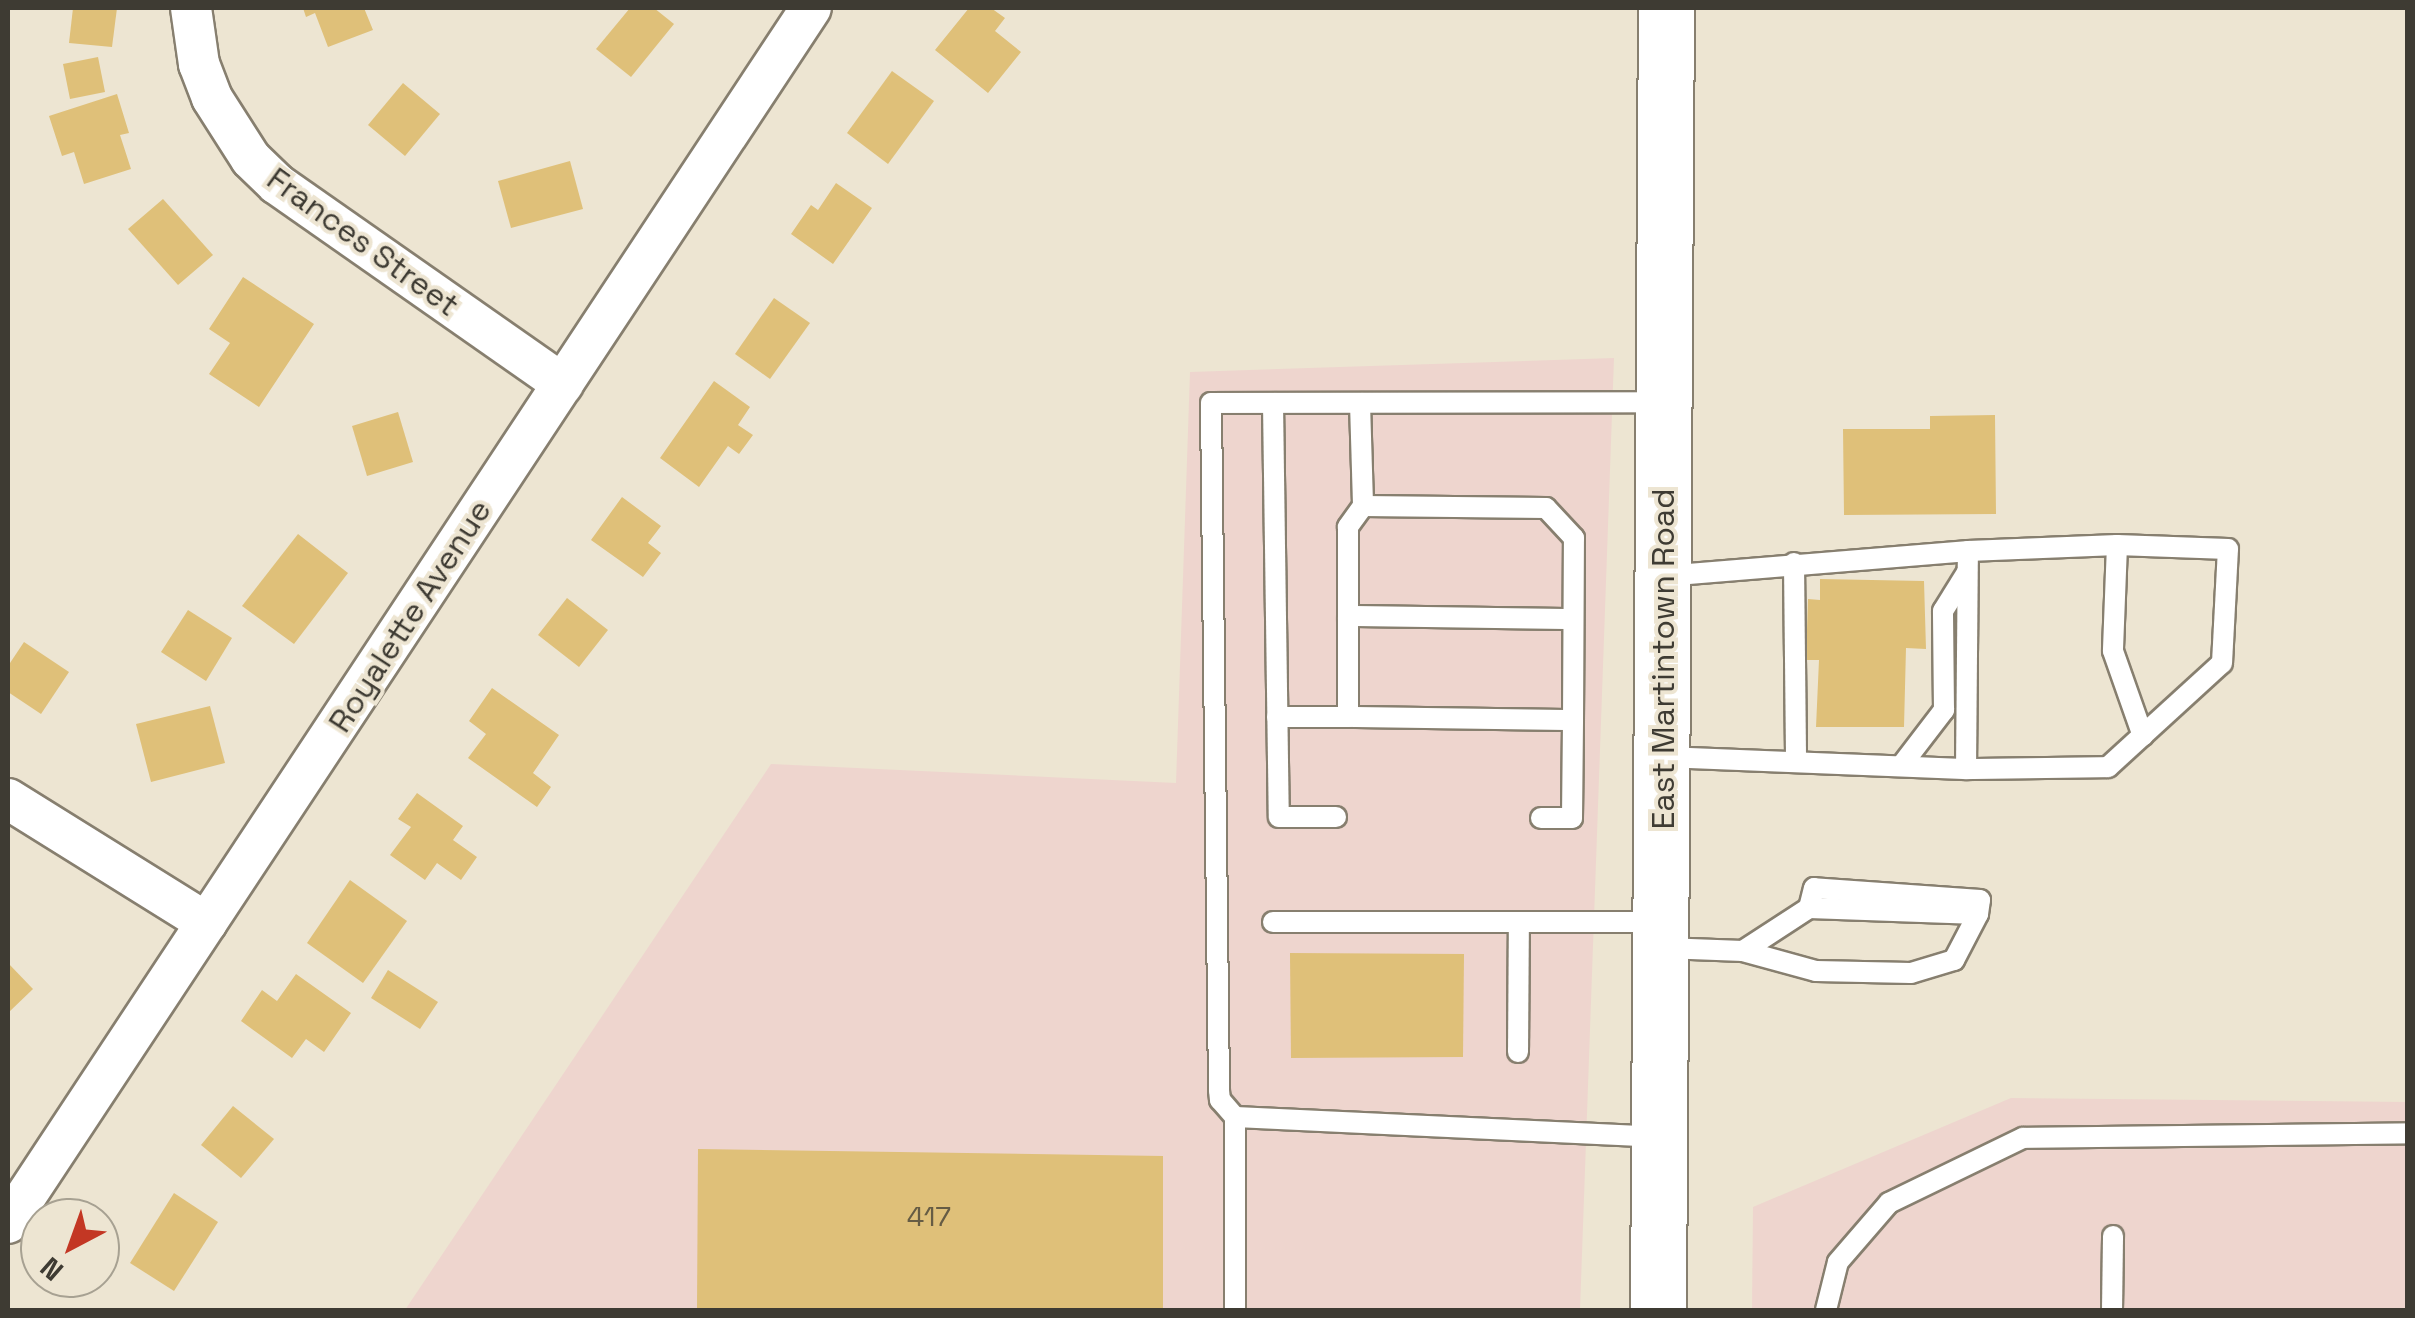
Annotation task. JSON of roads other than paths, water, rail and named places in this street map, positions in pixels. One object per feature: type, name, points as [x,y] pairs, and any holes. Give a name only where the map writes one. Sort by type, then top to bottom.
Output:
[{"type":"main road","name":"East Martintown Road","points":[[1658,1310],[1666,8]]},
{"type":"street","name":"Frances Street","points":[[191,8],[199,64],[212,98],[251,159],[277,184],[563,384]]},
{"type":"street","name":"Royalette Avenue","points":[[8,1224],[811,8]]},
{"type":"street","points":[[8,799],[207,923]]},
{"type":"lane","points":[[1348,717],[1348,527],[1363,506],[1360,402]]},
{"type":"lane","points":[[1235,1310],[1235,1117],[1220,1100],[1219,1090],[1211,403],[1664,402]]},
{"type":"lane","points":[[1273,404],[1279,817],[1336,817]]},
{"type":"lane","points":[[1363,506],[1546,508],[1574,538],[1572,818],[1541,818]]},
{"type":"lane","points":[[1662,757],[1966,768],[2108,767],[2222,662],[2228,550],[2117,545],[1968,551],[1663,576]]},
{"type":"lane","points":[[2117,545],[2113,651],[2143,736]]},
{"type":"lane","points":[[1966,768],[1968,551]]},
{"type":"lane","points":[[1794,563],[1796,762]]},
{"type":"lane","points":[[1901,766],[1944,710],[1944,610],[1966,574]]},
{"type":"lane","points":[[1348,616],[1573,619]]},
{"type":"lane","points":[[1278,716],[1573,720]]},
{"type":"lane","points":[[1272,922],[1518,922],[1661,935],[1816,970],[1911,973],[1954,960],[1978,914],[1809,908],[1743,951]]},
{"type":"lane","points":[[1518,922],[1518,1052]]},
{"type":"lane","points":[[1235,1117],[1660,1137]]},
{"type":"lane","points":[[1826,1310],[1838,1262],[1889,1203],[2023,1138],[2408,1133]]},
{"type":"lane","points":[[2112,1310],[2113,1236]]}]
